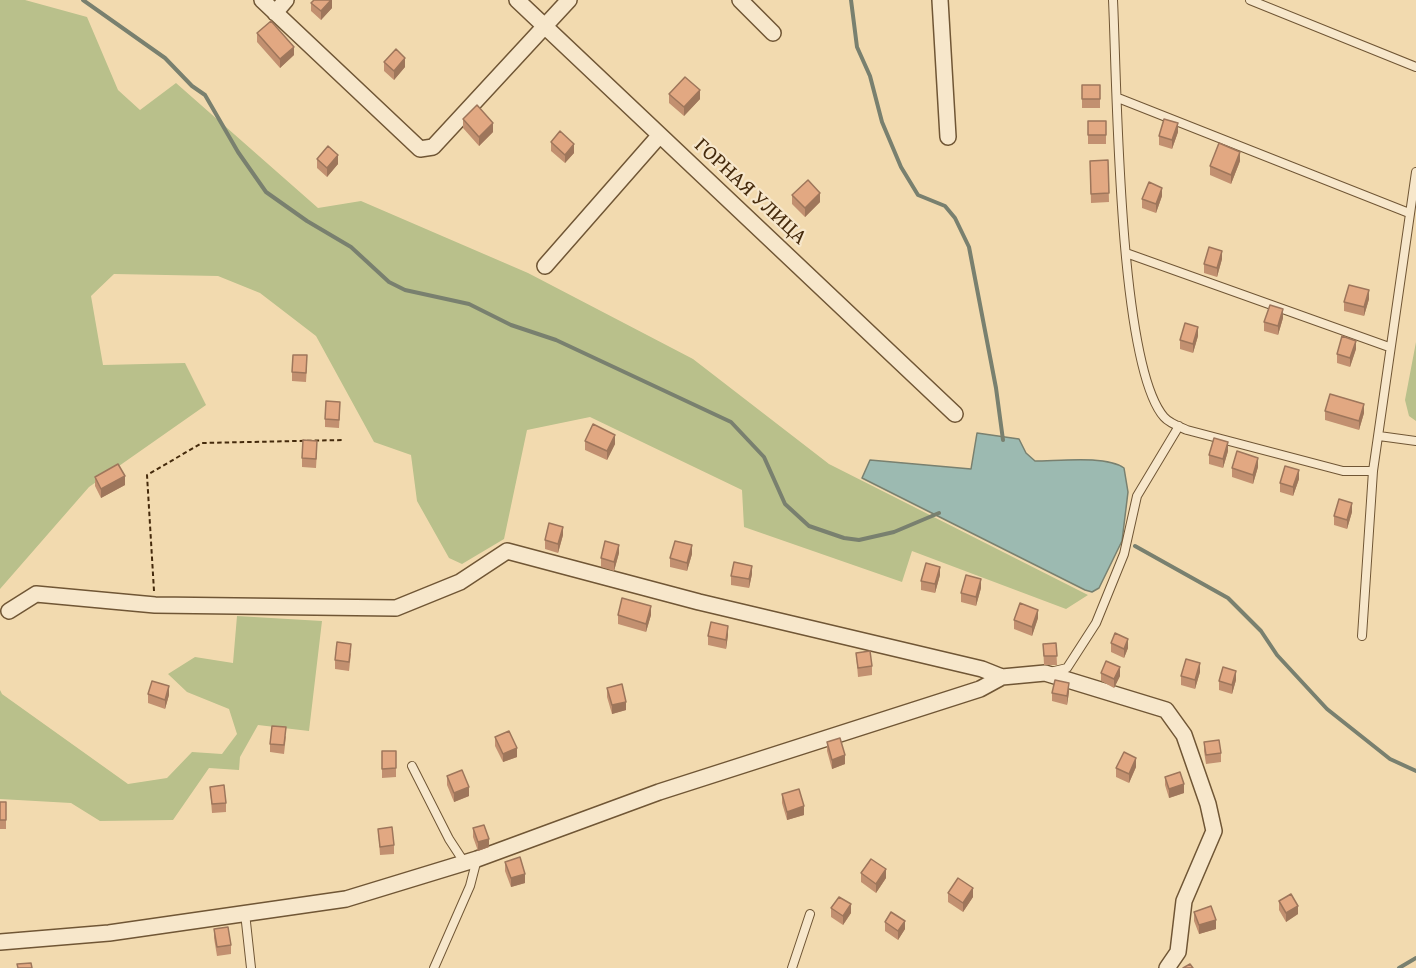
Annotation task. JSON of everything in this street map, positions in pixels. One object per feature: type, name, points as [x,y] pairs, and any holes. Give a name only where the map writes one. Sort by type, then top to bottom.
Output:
[{"type":"street","points":[[262,0],[420,149],[434,147],[569,0]]},
{"type":"street","points":[[275,13],[286,0]]},
{"type":"street","name":"ГОРНАЯ УЛИЦА","points":[[517,0],[955,414]]},
{"type":"street","points":[[740,0],[774,33]]},
{"type":"street","points":[[940,0],[948,137]]},
{"type":"street","points":[[545,266],[659,136]]},
{"type":"street","points":[[9,611],[36,594],[155,606],[396,608],[460,582],[507,551],[699,602],[982,669],[1002,676],[1045,674],[1166,710],[1184,735],[1208,804],[1214,831],[1184,902],[1178,952],[1167,968]]},
{"type":"street","points":[[0,942],[109,933],[346,899],[471,861],[659,792],[980,689],[1002,676]]},
{"type":"lane","points":[[1113,0],[1126,253],[1144,376],[1164,418],[1179,426],[1343,471],[1373,471]]},
{"type":"lane","points":[[1250,0],[1416,67]]},
{"type":"lane","points":[[1118,98],[1409,213]]},
{"type":"lane","points":[[1362,636],[1373,471],[1389,347],[1416,172]]},
{"type":"lane","points":[[1126,253],[1389,347]]},
{"type":"lane","points":[[1045,674],[1067,668],[1096,623],[1124,554],[1137,495],[1179,426]]},
{"type":"lane","points":[[1379,436],[1416,441]]},
{"type":"lane","points":[[412,766],[449,839],[471,861],[470,886],[434,968]]},
{"type":"lane","points":[[245,913],[251,968]]},
{"type":"lane","points":[[792,968],[810,914]]},
{"type":"path","points":[[155,606],[147,475],[202,443],[344,440]]},
{"type":"green space","points":[[0,0],[25,0],[87,17],[118,90],[140,110],[176,83],[318,208],[361,201],[528,273],[693,359],[829,464],[1088,595],[1066,609],[912,551],[902,582],[744,527],[742,490],[590,417],[527,430],[504,539],[462,564],[449,558],[417,501],[411,455],[374,442],[316,336],[260,293],[218,276],[114,274],[91,296],[103,365],[185,363],[206,405],[89,487],[0,589]]},
{"type":"green space","points":[[1416,342],[1416,421],[1409,416],[1405,400]]},
{"type":"green space","points":[[237,616],[322,621],[309,731],[258,725],[240,757],[239,770],[209,768],[173,820],[100,821],[71,803],[0,799],[0,690],[2,694],[128,784],[167,778],[192,752],[222,754],[237,734],[229,709],[187,692],[168,674],[195,657],[233,663]]},
{"type":"water","points":[[977,433],[1019,439],[1026,453],[1035,461],[1094,460],[1106,461],[1124,468],[1128,492],[1122,541],[1099,588],[1092,592],[1085,590],[862,478],[870,460],[971,469]]},
{"type":"building","points":[[314,0],[331,0],[321,11],[311,3]]},
{"type":"building","points":[[271,21],[294,47],[280,59],[257,33]]},
{"type":"building","points":[[396,49],[405,58],[394,71],[384,62]]},
{"type":"building","points":[[685,77],[700,90],[684,107],[669,94]]},
{"type":"building","points":[[1082,85],[1100,85],[1100,99],[1082,99]]},
{"type":"building","points":[[477,105],[493,123],[479,137],[463,119]]},
{"type":"building","points":[[1164,119],[1178,123],[1172,140],[1159,136]]},
{"type":"building","points":[[1088,121],[1106,121],[1106,135],[1088,135]]},
{"type":"building","points":[[560,131],[574,144],[565,155],[551,142]]},
{"type":"building","points":[[1219,143],[1240,152],[1231,175],[1210,166]]},
{"type":"building","points":[[328,146],[338,155],[327,168],[317,159]]},
{"type":"building","points":[[1108,160],[1109,193],[1091,194],[1090,161]]},
{"type":"building","points":[[808,180],[820,193],[805,208],[792,195]]},
{"type":"building","points":[[1149,182],[1162,188],[1156,204],[1142,199]]},
{"type":"building","points":[[1209,247],[1222,251],[1217,268],[1204,264]]},
{"type":"building","points":[[1349,285],[1369,290],[1364,307],[1344,302]]},
{"type":"building","points":[[1270,305],[1283,309],[1278,326],[1264,322]]},
{"type":"building","points":[[1185,323],[1198,327],[1193,344],[1180,340]]},
{"type":"building","points":[[1342,336],[1356,341],[1350,358],[1337,354]]},
{"type":"building","points":[[293,355],[307,355],[306,373],[292,372]]},
{"type":"building","points":[[1330,394],[1364,404],[1359,421],[1325,411]]},
{"type":"building","points":[[326,401],[340,402],[339,420],[325,419]]},
{"type":"building","points":[[593,424],[615,435],[607,451],[585,441]]},
{"type":"building","points":[[1214,438],[1228,442],[1223,459],[1209,455]]},
{"type":"building","points":[[303,440],[317,441],[316,459],[302,458]]},
{"type":"building","points":[[1237,451],[1258,458],[1253,475],[1232,468]]},
{"type":"building","points":[[118,464],[125,476],[101,489],[95,477]]},
{"type":"building","points":[[1285,466],[1299,470],[1293,487],[1280,483]]},
{"type":"building","points":[[1339,499],[1352,503],[1347,520],[1334,516]]},
{"type":"building","points":[[549,523],[563,527],[558,544],[545,540]]},
{"type":"building","points":[[605,541],[619,545],[614,562],[601,558]]},
{"type":"building","points":[[675,541],[692,545],[687,563],[670,558]]},
{"type":"building","points":[[734,562],[752,566],[749,579],[731,576]]},
{"type":"building","points":[[926,563],[940,567],[935,584],[921,581]]},
{"type":"building","points":[[966,575],[981,579],[976,597],[961,593]]},
{"type":"building","points":[[622,598],[651,606],[646,624],[618,615]]},
{"type":"building","points":[[1020,603],[1038,610],[1032,627],[1014,620]]},
{"type":"building","points":[[711,622],[728,626],[726,640],[708,636]]},
{"type":"building","points":[[1115,633],[1128,639],[1124,649],[1111,643]]},
{"type":"building","points":[[337,642],[351,644],[349,662],[335,660]]},
{"type":"building","points":[[1056,643],[1057,656],[1044,656],[1043,644]]},
{"type":"building","points":[[870,651],[872,666],[858,668],[856,653]]},
{"type":"building","points":[[1186,659],[1200,663],[1195,680],[1181,676]]},
{"type":"building","points":[[1106,661],[1120,667],[1114,679],[1101,673]]},
{"type":"building","points":[[1223,667],[1236,671],[1232,685],[1219,681]]},
{"type":"building","points":[[1055,680],[1069,683],[1067,696],[1052,693]]},
{"type":"building","points":[[152,681],[169,686],[165,700],[148,694]]},
{"type":"building","points":[[622,684],[626,702],[612,705],[607,688]]},
{"type":"building","points":[[272,726],[286,727],[284,745],[270,744]]},
{"type":"building","points":[[509,731],[517,748],[503,754],[495,737]]},
{"type":"building","points":[[840,738],[845,755],[832,760],[827,742]]},
{"type":"building","points":[[1219,740],[1221,753],[1206,755],[1204,742]]},
{"type":"building","points":[[382,751],[396,751],[396,768],[382,769]]},
{"type":"building","points":[[1124,752],[1136,758],[1129,774],[1116,768]]},
{"type":"building","points":[[462,770],[469,787],[454,793],[447,776]]},
{"type":"building","points":[[1180,772],[1184,784],[1169,789],[1165,777]]},
{"type":"building","points":[[224,785],[226,803],[212,804],[210,787]]},
{"type":"building","points":[[799,789],[804,806],[787,812],[782,794]]},
{"type":"building","points":[[0,802],[6,802],[6,820],[0,820]]},
{"type":"building","points":[[484,825],[489,839],[478,842],[473,828]]},
{"type":"building","points":[[392,827],[394,845],[380,847],[378,829]]},
{"type":"building","points":[[520,857],[525,874],[511,878],[505,862]]},
{"type":"building","points":[[871,859],[886,869],[876,884],[861,873]]},
{"type":"building","points":[[958,878],[973,888],[963,903],[948,893]]},
{"type":"building","points":[[1291,894],[1298,906],[1286,913],[1279,901]]},
{"type":"building","points":[[839,897],[851,904],[843,916],[831,908]]},
{"type":"building","points":[[1211,906],[1216,920],[1199,925],[1194,912]]},
{"type":"building","points":[[891,912],[905,921],[898,931],[885,922]]},
{"type":"building","points":[[228,927],[231,945],[217,947],[214,929]]},
{"type":"building","points":[[31,963],[32,968],[18,968],[17,964]]},
{"type":"waterway","points":[[83,0],[165,58],[192,86],[205,95],[238,152],[266,192],[307,221],[351,247],[389,282],[405,290],[469,304],[511,325],[556,340],[731,422],[764,457],[785,504],[809,526],[844,538],[859,540],[894,532],[939,513]]},
{"type":"waterway","points":[[851,0],[857,47],[870,76],[882,122],[901,167],[918,195],[945,206],[955,218],[969,247],[996,388],[1003,440]]},
{"type":"waterway","points":[[1135,546],[1228,598],[1261,631],[1277,655],[1327,709],[1390,759],[1416,771]]},
{"type":"waterway","points":[[1399,968],[1416,958]]}]
